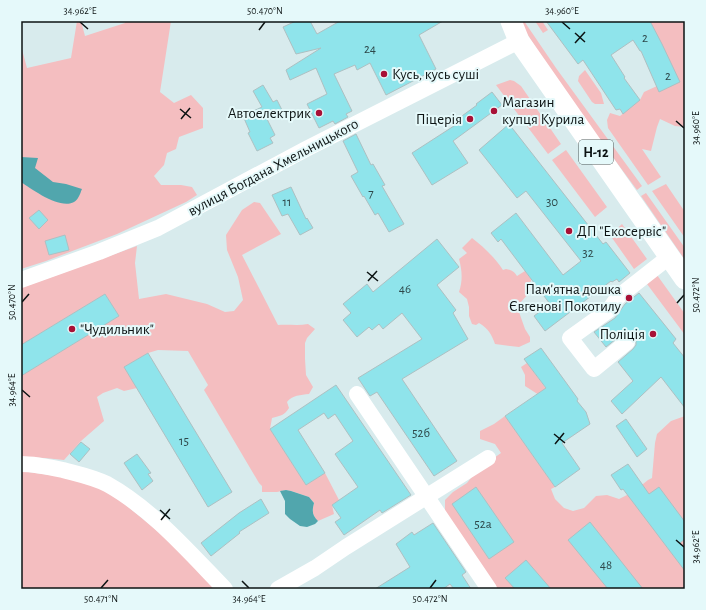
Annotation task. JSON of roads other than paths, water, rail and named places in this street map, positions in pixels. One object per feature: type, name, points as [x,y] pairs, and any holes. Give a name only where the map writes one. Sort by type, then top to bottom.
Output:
[{"type":"main road","name":"Н-12","points":[[511,21],[519,41],[685,280]]},
{"type":"street","name":"вулиця Богдана Хмельницького","points":[[21,280],[99,252],[158,228],[306,149],[519,41]]},
{"type":"street","points":[[627,342],[594,369],[570,338],[609,310],[618,297],[669,257]]},
{"type":"street","points":[[358,394],[488,589]]},
{"type":"street","points":[[278,589],[315,568],[488,458]]},
{"type":"street","points":[[21,464],[49,467],[84,475],[106,484],[129,498],[179,541],[225,589]]},
{"type":"water","points":[[21,157],[38,158],[35,168],[53,182],[82,189],[78,198],[73,203],[58,203],[41,195],[21,182]]},
{"type":"water","points":[[286,490],[309,497],[314,503],[313,513],[318,521],[315,524],[307,527],[300,526],[285,514],[285,501],[280,491]]},
{"type":"place","name":"Кусь, кусь суші","points":[[384,74]]},
{"type":"place","name":"Магазин купця Курила","points":[[494,111]]},
{"type":"place","name":"Автоелектрик","points":[[319,113]]},
{"type":"place","name":"Піцерія","points":[[470,119]]},
{"type":"place","name":"ДП \"Екосервіс\"","points":[[569,231]]},
{"type":"place","name":"Пам'ятна дошка Євгенові Покотилу","points":[[629,298]]},
{"type":"place","name":"\"Чудильник\"","points":[[72,329]]},
{"type":"place","name":"Поліція","points":[[653,334]]}]
